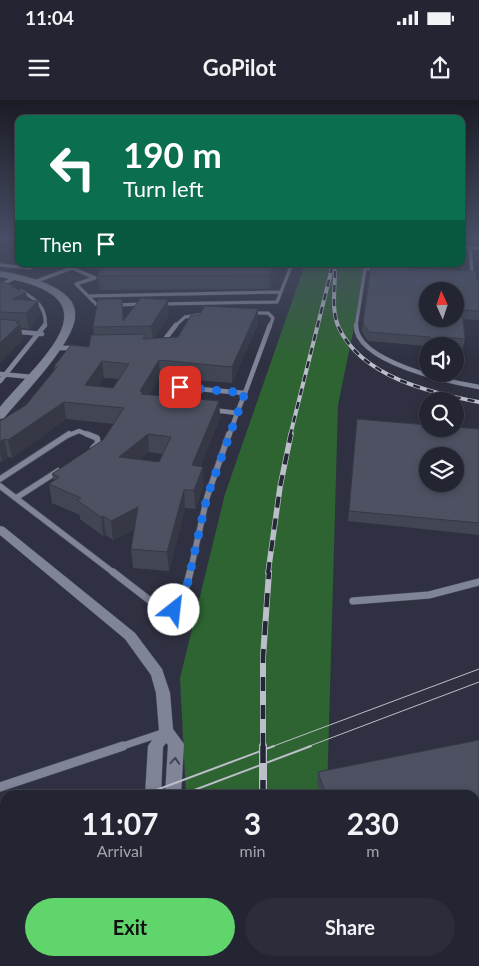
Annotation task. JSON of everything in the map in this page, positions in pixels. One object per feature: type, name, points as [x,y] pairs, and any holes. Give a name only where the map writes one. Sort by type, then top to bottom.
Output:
[{"type":"street","points":[[0,414],[32,378],[68,331],[70,312],[60,296],[25,279]]},
{"type":"street","points":[[0,529],[130,636],[157,673],[163,693],[166,731],[176,744],[173,790]]},
{"type":"street","points":[[153,790],[156,746],[166,731]]},
{"type":"lane","points":[[0,285],[12,279]]},
{"type":"lane","points":[[34,282],[41,279]]},
{"type":"lane","points":[[90,279],[76,284],[97,305],[147,304]]},
{"type":"lane","points":[[157,304],[277,302],[286,279]]},
{"type":"lane","points":[[363,279],[355,331],[361,342],[382,357],[421,374],[463,385],[479,386]]},
{"type":"lane","points":[[0,285],[9,287]]},
{"type":"lane","points":[[0,382],[42,334],[47,318],[45,310],[38,301],[18,290]]},
{"type":"lane","points":[[88,296],[282,292]]},
{"type":"lane","points":[[0,486],[157,606],[174,610],[182,604],[207,497],[273,318],[268,313],[244,313]]},
{"type":"lane","points":[[158,345],[164,342],[179,318],[216,314]]},
{"type":"lane","points":[[0,330],[42,334]]},
{"type":"lane","points":[[56,348],[81,348]]},
{"type":"lane","points":[[0,374],[32,378]]},
{"type":"lane","points":[[169,405],[164,401],[170,389],[175,387],[245,393]]},
{"type":"lane","points":[[208,409],[237,413]]},
{"type":"lane","points":[[0,480],[72,432],[79,431],[97,438],[96,446],[88,451]]},
{"type":"lane","points":[[16,498],[64,467]]},
{"type":"lane","points":[[353,601],[429,595],[479,582]]},
{"type":"lane","points":[[0,787],[166,731]]},
{"type":"green space","points":[[300,279],[364,279],[338,405],[327,790],[186,790],[180,678],[225,494]]},
{"type":"building","points":[[369,279],[477,279],[479,281],[479,311],[464,310],[464,282],[419,282],[419,328],[464,328],[465,339],[464,337],[430,337],[369,332],[363,323]]},
{"type":"building","points":[[0,281],[15,286],[12,287],[26,293],[12,299],[38,301],[26,313],[0,312]]},
{"type":"building","points":[[141,298],[168,300],[151,326],[93,327],[98,299],[122,299],[123,321]]},
{"type":"building","points":[[205,306],[258,309],[232,367],[159,360],[140,391],[143,392],[141,394],[219,401],[192,465],[203,467],[194,490],[184,490],[167,552],[131,549],[138,507],[111,521],[103,516],[101,517],[77,500],[81,498],[49,484],[59,477],[52,474],[103,440],[124,408],[64,402],[8,440],[4,439],[0,442],[0,421],[26,405],[57,367],[54,366],[71,345],[89,347],[91,335],[146,334],[143,339],[178,337],[191,315],[199,315]],"holes":[[[102,361],[129,364],[113,388],[85,385]],[[148,434],[171,437],[159,462],[119,457]]]},
{"type":"building","points":[[0,319],[19,321],[16,323],[20,324],[0,343]]},
{"type":"building","points":[[357,419],[419,424],[419,437],[464,437],[464,428],[479,429],[479,523],[349,511]]},
{"type":"building","points":[[479,740],[479,790],[324,790],[318,772]]},
{"type":"tram line","points":[[271,747],[479,669]]},
{"type":"tram line","points":[[307,747],[479,682]]},
{"type":"tram line","points":[[156,790],[274,746]]},
{"type":"tram line","points":[[194,790],[311,746]]},
{"type":"railway","points":[[290,436],[329,279]]},
{"type":"railway","points":[[335,279],[334,307],[339,328],[350,345],[364,359],[381,371],[420,388],[479,402]]},
{"type":"railway","points":[[268,573],[280,487],[291,434]]},
{"type":"railway","points":[[263,790],[263,657],[269,572]]},
{"type":"route","points":[[174,610],[182,604],[185,595],[194,547],[207,497],[245,393],[180,387]]}]
